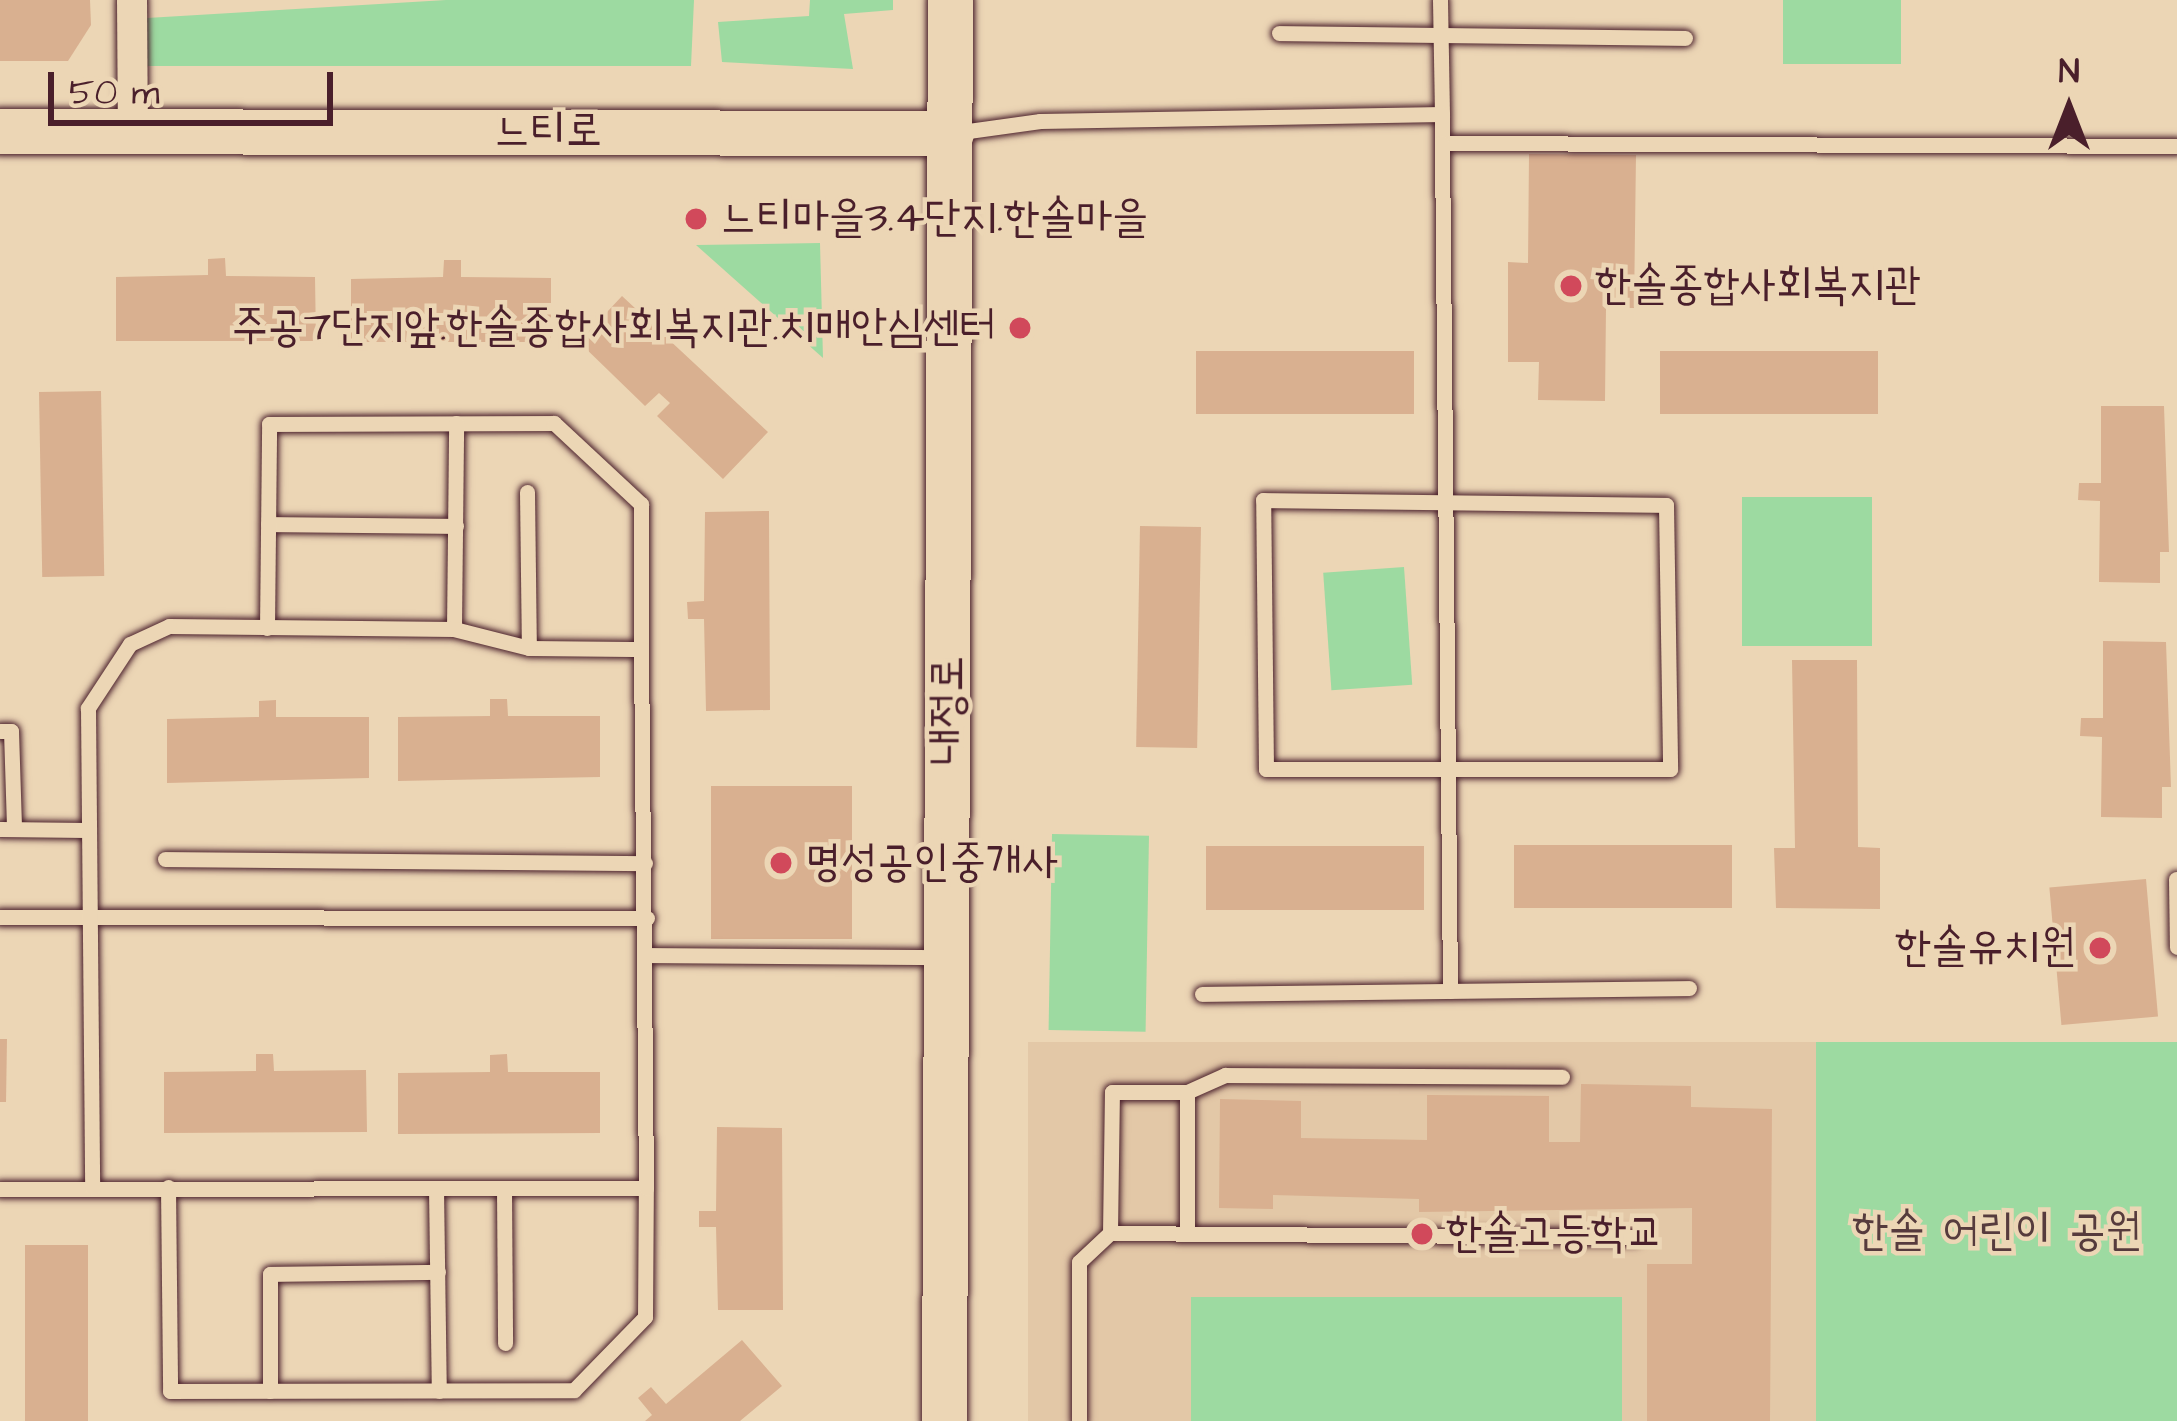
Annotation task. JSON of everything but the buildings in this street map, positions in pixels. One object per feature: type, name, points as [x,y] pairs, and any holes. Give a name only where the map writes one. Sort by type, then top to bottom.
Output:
[{"type":"street","points":[[132,0],[133,130]]},
{"type":"street","name":"내정로","points":[[944,1421],[950,0]]},
{"type":"street","name":"느티로","points":[[0,131],[952,133]]},
{"type":"lane","points":[[1440,0],[1450,991]]},
{"type":"lane","points":[[1279,33],[1685,38]]},
{"type":"lane","points":[[952,133],[1040,121],[1442,114]]},
{"type":"lane","points":[[1442,143],[2177,146]]},
{"type":"lane","points":[[454,628],[456,423]]},
{"type":"lane","points":[[168,1187],[170,1391],[574,1390],[645,1317],[647,918],[641,504],[554,423],[269,424],[267,628]]},
{"type":"lane","points":[[527,491],[530,648]]},
{"type":"lane","points":[[1263,500],[1445,500],[1666,506],[1670,769],[1266,769],[1263,500]]},
{"type":"lane","points":[[268,524],[456,526]]},
{"type":"lane","points":[[92,1188],[88,708],[130,644],[169,626],[454,628],[530,648],[641,649]]},
{"type":"lane","points":[[0,731],[11,731],[7,829],[86,830]]},
{"type":"lane","points":[[165,859],[645,863]]},
{"type":"lane","points":[[2176,879],[2177,947]]},
{"type":"lane","points":[[0,917],[647,918]]},
{"type":"lane","points":[[647,955],[947,957]]},
{"type":"lane","points":[[1202,994],[1689,988]]},
{"type":"lane","points":[[1110,1233],[1112,1092],[1187,1092],[1225,1075],[1562,1077]]},
{"type":"lane","points":[[1187,1092],[1187,1233]]},
{"type":"lane","points":[[436,1188],[439,1390]]},
{"type":"lane","points":[[504,1188],[505,1343]]},
{"type":"lane","points":[[0,1189],[646,1188]]},
{"type":"lane","points":[[1078,1421],[1079,1262],[1110,1233],[1634,1237]]},
{"type":"lane","points":[[270,1390],[270,1274],[438,1272]]},
{"type":"shaded area","name":"한솔고등학교","points":[[1028,1042],[1816,1042],[1816,1421],[1028,1421]]},
{"type":"green space","points":[[446,0],[694,0],[691,66],[147,66],[147,18]]},
{"type":"green space","points":[[810,0],[893,0],[893,10],[844,14],[853,69],[722,62],[718,22],[809,16]]},
{"type":"green space","points":[[1783,0],[1901,0],[1901,64],[1783,64]]},
{"type":"green space","points":[[820,243],[823,358],[696,245]]},
{"type":"green space","points":[[1742,497],[1872,497],[1872,646],[1742,646]]},
{"type":"green space","points":[[1404,567],[1412,685],[1331,690],[1323,573]]},
{"type":"green space","points":[[1052,834],[1149,836],[1146,1032],[1049,1030]]},
{"type":"green space","name":"한솔 어린이 공원","points":[[1816,1042],[2177,1042],[2177,1421],[1816,1421]]},
{"type":"green space","points":[[1191,1297],[1622,1297],[1622,1421],[1191,1421]]},
{"type":"place","name":"느티마을3.4단지.한솔마을","points":[[696,219]]},
{"type":"place","name":"한솔종합사회복지관","points":[[1571,286]]},
{"type":"place","name":"주공7단지앞.한솔종합사회복지관.치매안심센터","points":[[1020,328]]},
{"type":"place","name":"명성공인중개사","points":[[781,863]]},
{"type":"place","name":"한솔유치원","points":[[2100,948]]},
{"type":"place","name":"한솔고등학교","points":[[1422,1234]]}]
